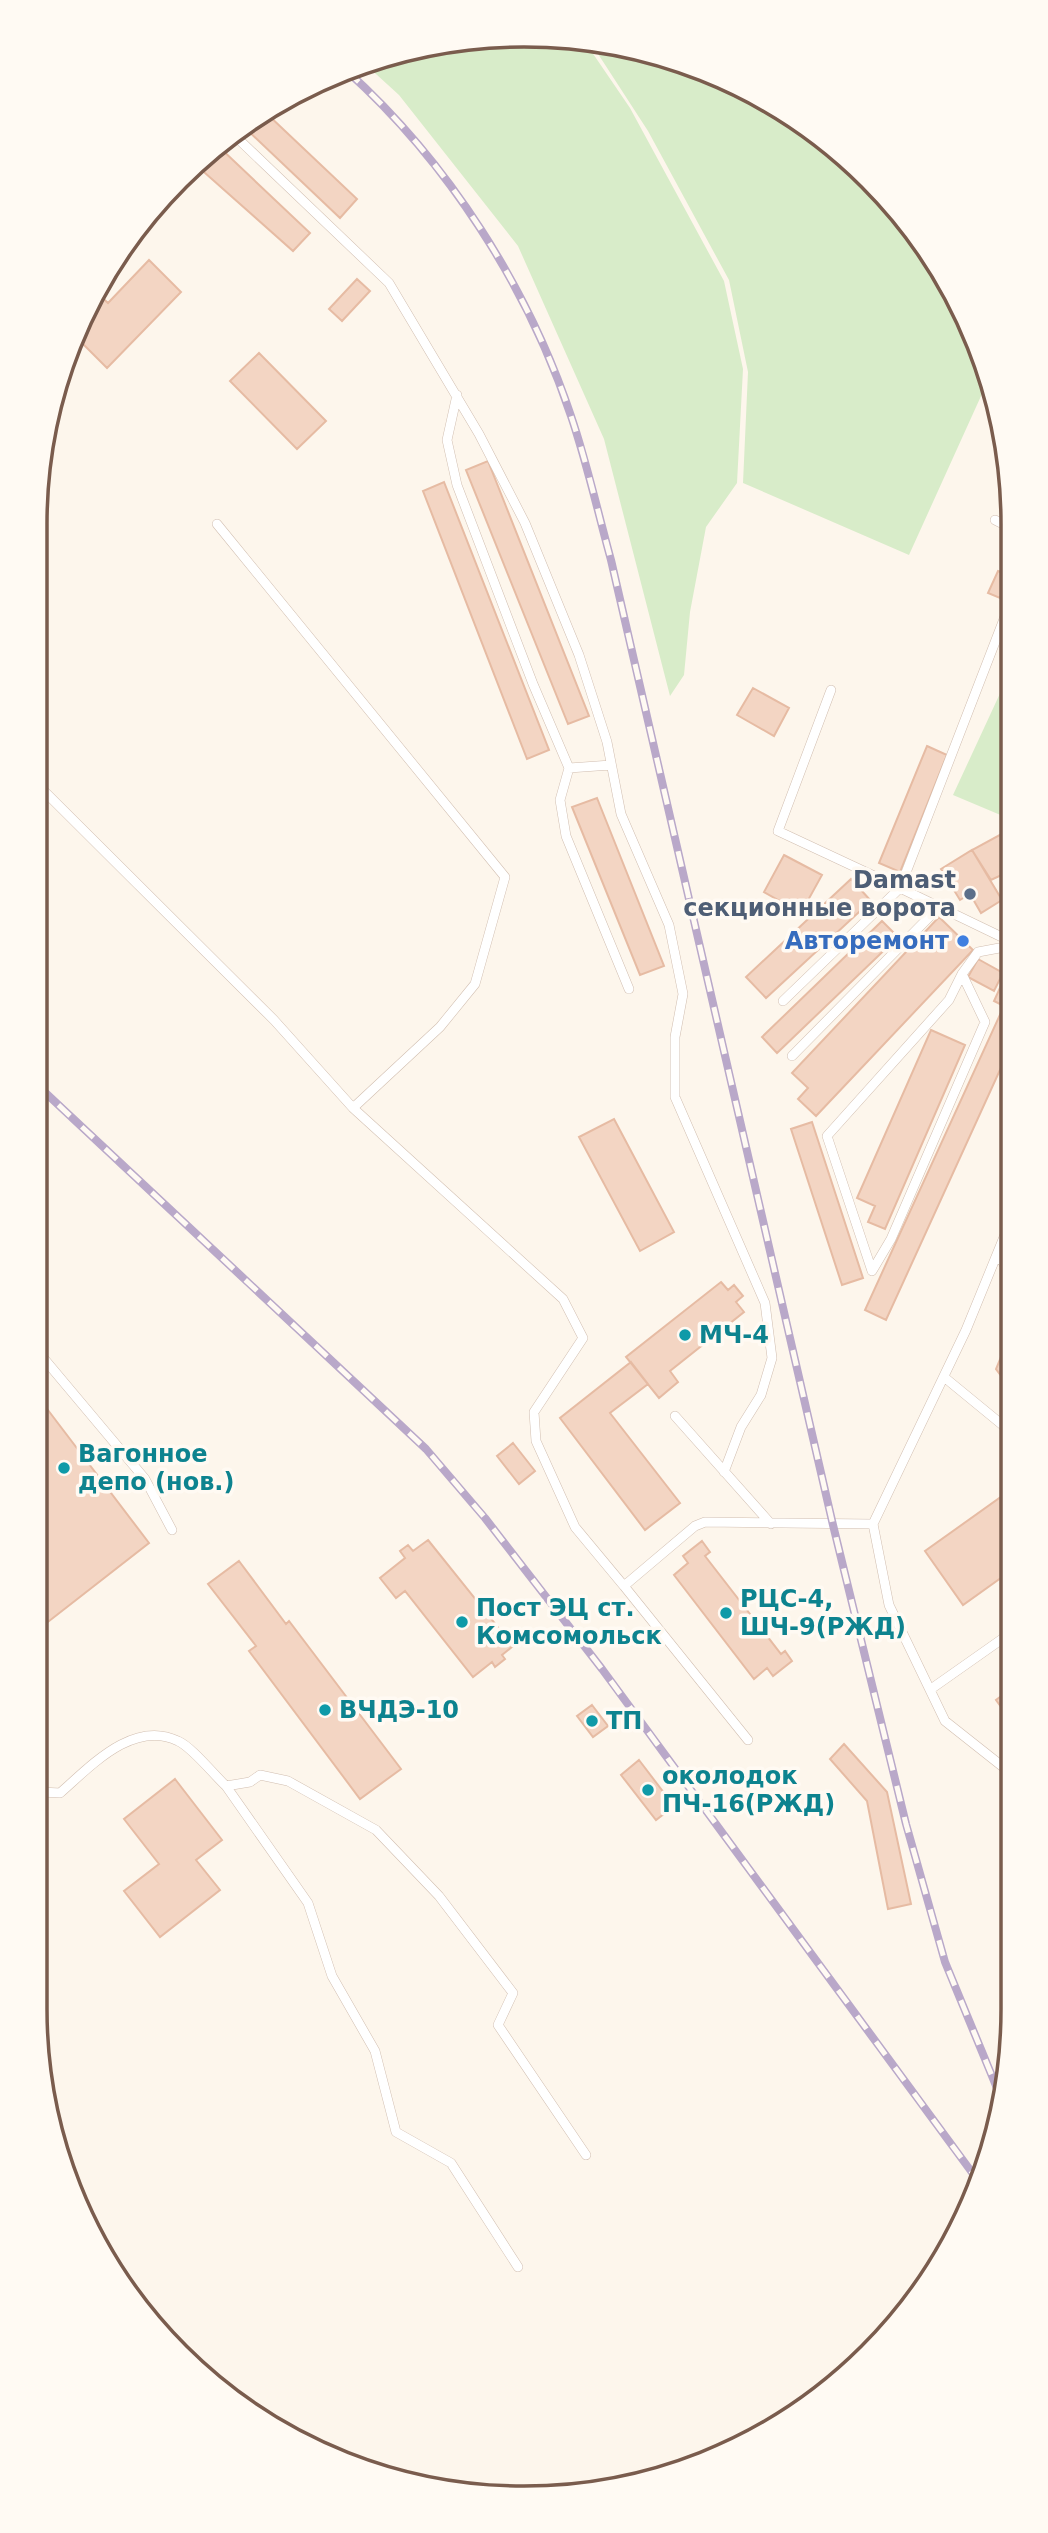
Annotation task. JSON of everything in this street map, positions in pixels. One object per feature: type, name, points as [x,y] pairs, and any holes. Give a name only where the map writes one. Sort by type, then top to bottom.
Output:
[{"type":"lane","points":[[241,141],[389,283],[457,396],[525,523],[579,655],[611,765],[621,814],[669,925],[683,994],[675,1037],[675,1097],[765,1303],[772,1358],[761,1395],[741,1427],[724,1472]]},
{"type":"lane","points":[[457,396],[447,440],[457,485],[533,684],[569,768],[560,800],[566,836],[629,989]]},
{"type":"lane","points":[[995,520],[1001,523]]},
{"type":"lane","points":[[218,524],[505,877],[475,984],[440,1027],[353,1108]]},
{"type":"lane","points":[[783,1000],[900,888],[1001,627]]},
{"type":"lane","points":[[831,690],[778,831],[940,906],[1001,938]]},
{"type":"lane","points":[[569,768],[611,765]]},
{"type":"lane","points":[[47,794],[274,1020],[353,1108],[563,1299],[583,1338],[534,1412],[536,1441],[575,1527],[748,1740]]},
{"type":"lane","points":[[792,1056],[940,906]]},
{"type":"lane","points":[[962,974],[985,1022],[891,1239],[872,1271],[827,1136],[949,1000],[962,974],[978,952],[1001,946]]},
{"type":"lane","points":[[1001,1244],[944,1377],[873,1524],[890,1605],[945,1721],[1001,1765]]},
{"type":"lane","points":[[997,1254],[1001,1260]]},
{"type":"lane","points":[[47,1362],[145,1479],[172,1530]]},
{"type":"lane","points":[[944,1377],[1001,1423]]},
{"type":"lane","points":[[675,1416],[771,1524]]},
{"type":"lane","points":[[624,1586],[695,1526],[705,1522],[873,1524]]},
{"type":"lane","points":[[931,1689],[1001,1640]]},
{"type":"lane","points":[[47,1792],[60,1793],[112,1749],[144,1735],[178,1741],[226,1786],[308,1903],[332,1976],[375,2051],[396,2132],[451,2162],[518,2267]]},
{"type":"lane","points":[[226,1786],[250,1782],[260,1775],[288,1781],[376,1830],[409,1861],[460,1921],[513,1993],[498,2025],[586,2155]]},
{"type":"green space","points":[[493,48],[555,48],[592,52],[630,108],[724,281],[743,369],[737,483],[706,527],[690,612],[684,675],[670,696],[604,439],[518,246],[399,95],[374,72],[431,56]]},
{"type":"green space","points":[[597,53],[647,63],[706,84],[735,96],[789,128],[861,187],[902,234],[937,286],[952,313],[982,393],[909,555],[743,483],[748,372],[729,280],[648,131]]},
{"type":"green space","points":[[1001,691],[1001,815],[953,795]]},
{"type":"building","points":[[273,119],[357,199],[340,218],[251,134]]},
{"type":"building","points":[[226,153],[310,233],[293,251],[204,172]]},
{"type":"building","points":[[149,260],[181,292],[107,368],[83,344],[104,299],[108,303]]},
{"type":"building","points":[[357,279],[370,291],[342,321],[329,309]]},
{"type":"building","points":[[259,353],[326,421],[297,449],[230,381]]},
{"type":"building","points":[[488,461],[589,716],[568,724],[466,470]]},
{"type":"building","points":[[444,482],[549,750],[527,759],[423,491]]},
{"type":"building","points":[[998,571],[1001,572],[1000,598],[988,593]]},
{"type":"building","points":[[753,688],[789,708],[774,736],[737,715]]},
{"type":"building","points":[[927,746],[947,755],[900,872],[879,863]]},
{"type":"building","points":[[597,798],[664,966],[640,975],[572,807]]},
{"type":"building","points":[[1001,834],[1001,875],[991,880],[972,850]]},
{"type":"building","points":[[972,850],[1001,901],[981,913],[970,894],[960,900],[941,869]]},
{"type":"building","points":[[784,855],[822,875],[801,913],[764,892]]},
{"type":"building","points":[[851,879],[871,901],[766,998],[746,977]]},
{"type":"building","points":[[939,917],[973,950],[816,1116],[798,1099],[808,1088],[792,1073]]},
{"type":"building","points":[[882,921],[898,937],[777,1053],[762,1037]]},
{"type":"building","points":[[978,959],[1001,972],[994,991],[968,977]]},
{"type":"building","points":[[1001,986],[1001,1004],[994,1001]]},
{"type":"building","points":[[1001,1013],[1001,1068],[886,1320],[865,1310]]},
{"type":"building","points":[[931,1030],[965,1045],[885,1229],[868,1222],[875,1206],[857,1198]]},
{"type":"building","points":[[614,1119],[674,1232],[640,1251],[579,1137]]},
{"type":"building","points":[[812,1122],[863,1278],[842,1285],[791,1129]]},
{"type":"building","name":"МЧ-4","points":[[721,1282],[728,1290],[734,1285],[743,1296],[736,1302],[744,1312],[670,1371],[678,1382],[659,1398],[626,1357]]},
{"type":"building","points":[[1001,1357],[1001,1376],[996,1369]]},
{"type":"building","points":[[631,1362],[648,1384],[610,1413],[680,1503],[645,1530],[560,1418]]},
{"type":"building","name":"Вагонное депо (нов.)","points":[[47,1409],[149,1543],[47,1623]]},
{"type":"building","points":[[513,1443],[535,1471],[519,1484],[497,1456]]},
{"type":"building","points":[[1001,1497],[1001,1578],[963,1605],[925,1551]]},
{"type":"building","name":"Пост ЭЦ ст. Комсомольск","points":[[428,1540],[513,1646],[502,1655],[505,1659],[495,1667],[492,1662],[473,1677],[405,1591],[396,1598],[380,1578],[405,1558],[400,1551],[408,1545],[413,1551]]},
{"type":"building","name":"РЦС-4, ШЧ-9(РЖД)","points":[[702,1541],[710,1552],[705,1556],[781,1654],[785,1651],[792,1661],[773,1676],[767,1668],[754,1679],[674,1575],[688,1563],[683,1556]]},
{"type":"building","name":"ВЧДЭ-10","points":[[239,1561],[286,1624],[289,1621],[401,1769],[360,1799],[249,1651],[256,1646],[208,1584]]},
{"type":"building","name":"ТП","points":[[592,1705],[608,1726],[593,1737],[577,1716]]},
{"type":"building","points":[[844,1744],[887,1792],[911,1904],[888,1909],[867,1801],[830,1759]]},
{"type":"building","name":"околодок ПЧ-16(РЖД)","points":[[639,1760],[674,1806],[656,1820],[621,1775]]},
{"type":"building","points":[[175,1779],[222,1840],[196,1860],[220,1890],[160,1937],[124,1891],[159,1864],[124,1819]]},
{"type":"railway","points":[[355,79],[419,145],[481,229],[532,320],[577,434],[611,560],[833,1525],[906,1824],[945,1962],[995,2083]]},
{"type":"railway","points":[[47,1094],[426,1449],[485,1518],[602,1669],[971,2172]]},
{"type":"place","name":"Damast секционные ворота","points":[[970,894]]},
{"type":"place","name":"Авторемонт","points":[[963,941]]},
{"type":"place","name":"МЧ-4","points":[[685,1335]]},
{"type":"place","name":"Вагонное депо (нов.)","points":[[64,1468]]},
{"type":"place","name":"РЦС-4, ШЧ-9(РЖД)","points":[[726,1613]]},
{"type":"place","name":"Пост ЭЦ ст. Комсомольск","points":[[462,1622]]},
{"type":"place","name":"ВЧДЭ-10","points":[[325,1710]]},
{"type":"place","name":"ТП","points":[[592,1721]]},
{"type":"place","name":"околодок ПЧ-16(РЖД)","points":[[648,1790]]}]
